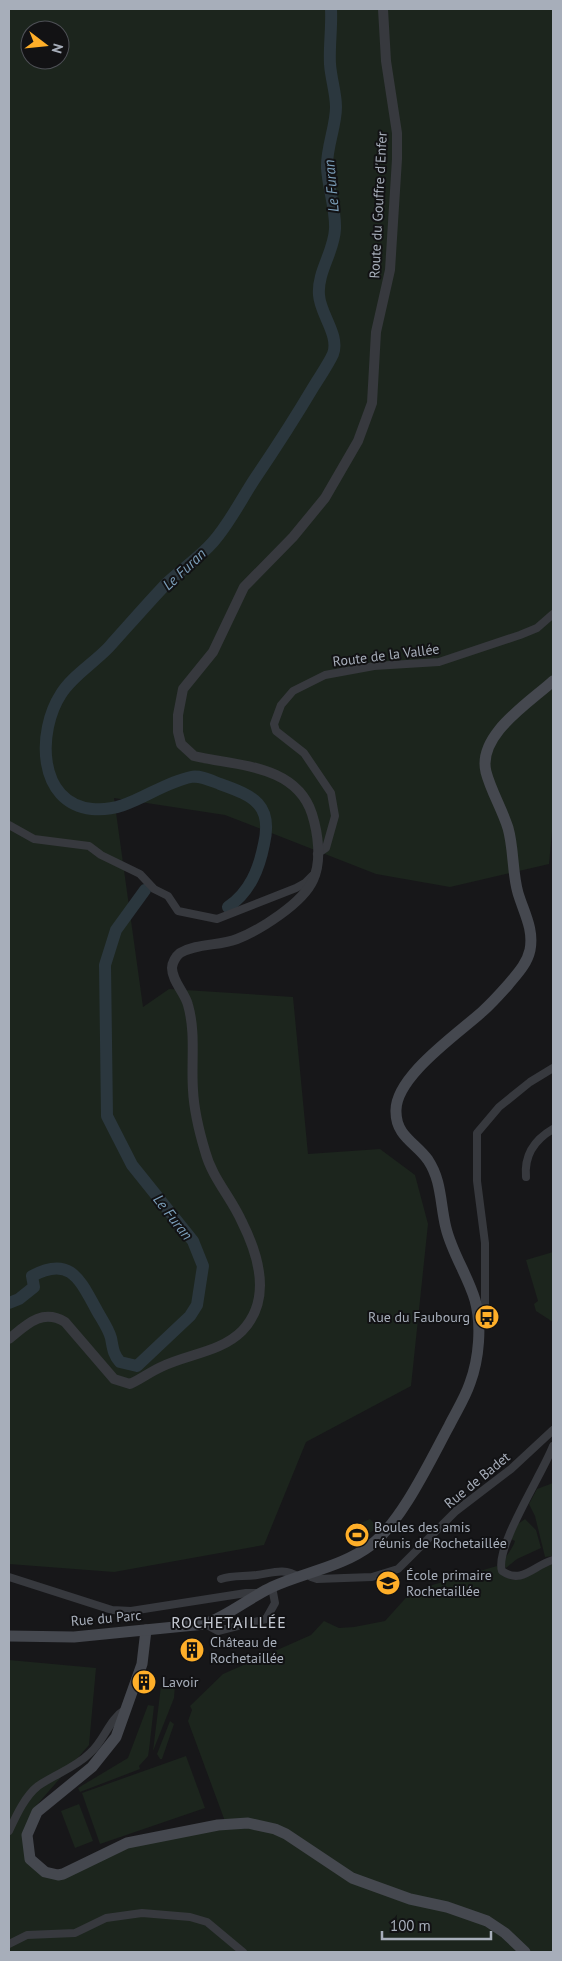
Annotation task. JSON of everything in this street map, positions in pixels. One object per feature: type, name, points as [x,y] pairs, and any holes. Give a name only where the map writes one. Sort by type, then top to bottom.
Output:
[{"type":"main road","points":[[204,1624],[219,1619],[272,1587],[360,1552],[373,1543],[400,1512],[428,1465],[471,1381],[476,1356],[478,1320],[475,1301],[446,1230],[436,1174],[426,1157],[402,1134],[396,1121],[395,1107],[403,1089],[419,1068],[486,1008],[522,968],[530,955],[530,925],[517,891],[508,830],[486,772],[486,754],[491,740],[500,728],[553,681]]},
{"type":"main road","name":"Rue du Parc","points":[[9,1636],[74,1637],[204,1624]]},
{"type":"main road","points":[[146,1630],[142,1664],[116,1737],[102,1758],[34,1817],[27,1835],[27,1850],[34,1864],[46,1872],[64,1874],[127,1843],[218,1825],[248,1823],[275,1829],[286,1834],[352,1878],[410,1899],[447,1907],[487,1921],[525,1952]]},
{"type":"street","name":"Route du Gouffre d'Enfer","points":[[9,1339],[36,1319],[46,1316],[56,1317],[65,1322],[114,1379],[130,1384],[160,1367],[222,1346],[243,1330],[250,1319],[260,1294],[261,1280],[242,1222],[216,1181],[204,1151],[194,1106],[192,1025],[188,1004],[172,970],[174,960],[180,954],[196,948],[236,940],[267,924],[310,886],[316,871],[317,832],[310,810],[301,793],[282,778],[262,769],[194,756],[181,744],[178,715],[183,689],[213,652],[244,587],[294,537],[325,498],[358,441],[372,403],[376,332],[390,270],[397,150],[397,133],[386,61],[383,9]]},
{"type":"street","name":"Route de la Vallée","points":[[317,854],[326,848],[335,816],[331,793],[304,752],[276,731],[274,724],[281,705],[293,691],[325,675],[400,664],[439,662],[484,649],[537,628],[553,614]]},
{"type":"street","points":[[9,825],[34,839],[89,846],[101,855],[140,874],[151,886],[168,896],[178,911],[217,919],[305,884],[316,871]]},
{"type":"street","points":[[478,1320],[485,1311],[485,1243],[476,1162],[477,1134],[499,1107],[530,1082],[553,1068]]},
{"type":"street","points":[[526,1177],[525,1164],[528,1153],[538,1141],[553,1129]]},
{"type":"street","name":"Rue de Badet","points":[[221,1579],[234,1575],[255,1575],[277,1570],[317,1579],[347,1579],[372,1577],[398,1569],[456,1511],[511,1469],[553,1430]]},
{"type":"street","points":[[553,1446],[509,1535],[500,1563],[502,1571],[513,1577],[523,1576],[553,1560]]},
{"type":"street","points":[[9,1576],[112,1610],[131,1611],[246,1593],[260,1593]]},
{"type":"street","points":[[204,1624],[218,1631],[266,1620],[275,1603],[272,1587]]},
{"type":"street","points":[[9,1831],[17,1814],[37,1787],[89,1755],[99,1744],[115,1716],[127,1708]]},
{"type":"street","points":[[9,1944],[27,1935],[75,1933],[106,1918],[142,1913],[190,1917],[207,1922],[243,1952]]},
{"type":"shaded area","points":[[9,9],[553,9],[553,821],[549,864],[450,887],[376,874],[225,815],[114,798],[143,1007],[169,989],[293,997],[308,1154],[380,1149],[415,1175],[428,1224],[411,1386],[306,1442],[264,1545],[114,1572],[9,1564]]},
{"type":"shaded area","points":[[553,1252],[553,1322],[536,1311],[534,1304],[538,1301],[526,1260]]},
{"type":"shaded area","points":[[553,1483],[553,1556],[545,1557],[535,1516],[529,1504],[537,1489]]},
{"type":"shaded area","name":"Boules des amis réunis de Rochetaillée","points":[[370,1519],[378,1528],[353,1542],[345,1530]]},
{"type":"shaded area","points":[[525,1519],[536,1530],[541,1548],[517,1559],[506,1568],[503,1563],[515,1541],[511,1539],[518,1524]]},
{"type":"shaded area","points":[[553,1564],[553,1952],[9,1952],[9,1660],[96,1668],[89,1745],[35,1807],[23,1836],[48,1878],[122,1845],[226,1824],[188,1721],[192,1710],[190,1706],[223,1674],[311,1635],[324,1621],[339,1628],[385,1621],[412,1591],[497,1566],[509,1579],[516,1580]]},
{"type":"shaded area","points":[[172,1684],[175,1685],[174,1698],[153,1751],[161,1686],[168,1689]]},
{"type":"shaded area","points":[[148,1705],[154,1706],[149,1750],[148,1756],[139,1766],[140,1769],[80,1792],[78,1788],[128,1758]]},
{"type":"shaded area","points":[[170,1721],[174,1724],[162,1759],[160,1759],[157,1754]]},
{"type":"shaded area","points":[[186,1756],[205,1808],[100,1844],[82,1793]]},
{"type":"shaded area","points":[[79,1804],[93,1841],[75,1848],[61,1811]]},
{"type":"waterway","name":"Le Furan","points":[[228,907],[248,887],[259,862],[264,844],[266,820],[258,804],[232,788],[198,777],[178,781],[118,807],[92,809],[74,804],[61,794],[52,780],[47,763],[48,727],[53,709],[66,687],[109,647],[167,583],[202,553],[219,535],[292,422],[333,354],[334,339],[319,295],[321,278],[332,246],[335,229],[327,168],[336,107],[330,64],[331,9]]},
{"type":"waterway","name":"Le Furan","points":[[9,1303],[19,1299],[34,1287],[32,1276],[45,1270],[64,1269],[78,1279],[84,1287],[108,1330],[114,1351],[120,1362],[137,1366],[190,1316],[197,1305],[203,1266],[193,1241],[132,1165],[107,1116],[105,965],[116,930],[145,890]]},
{"type":"place","name":"Rue du Faubourg","points":[[487,1317]]},
{"type":"place","name":"Boules des amis réunis de Rochetaillée","points":[[357,1535]]},
{"type":"place","name":"École primaire Rochetaillée","points":[[388,1583]]},
{"type":"place","name":"Château de Rochetaillée","points":[[192,1650]]},
{"type":"place","name":"Lavoir","points":[[144,1682]]},
{"type":"district","name":"ROCHETAILLÉE","points":[[229,1622]]}]
